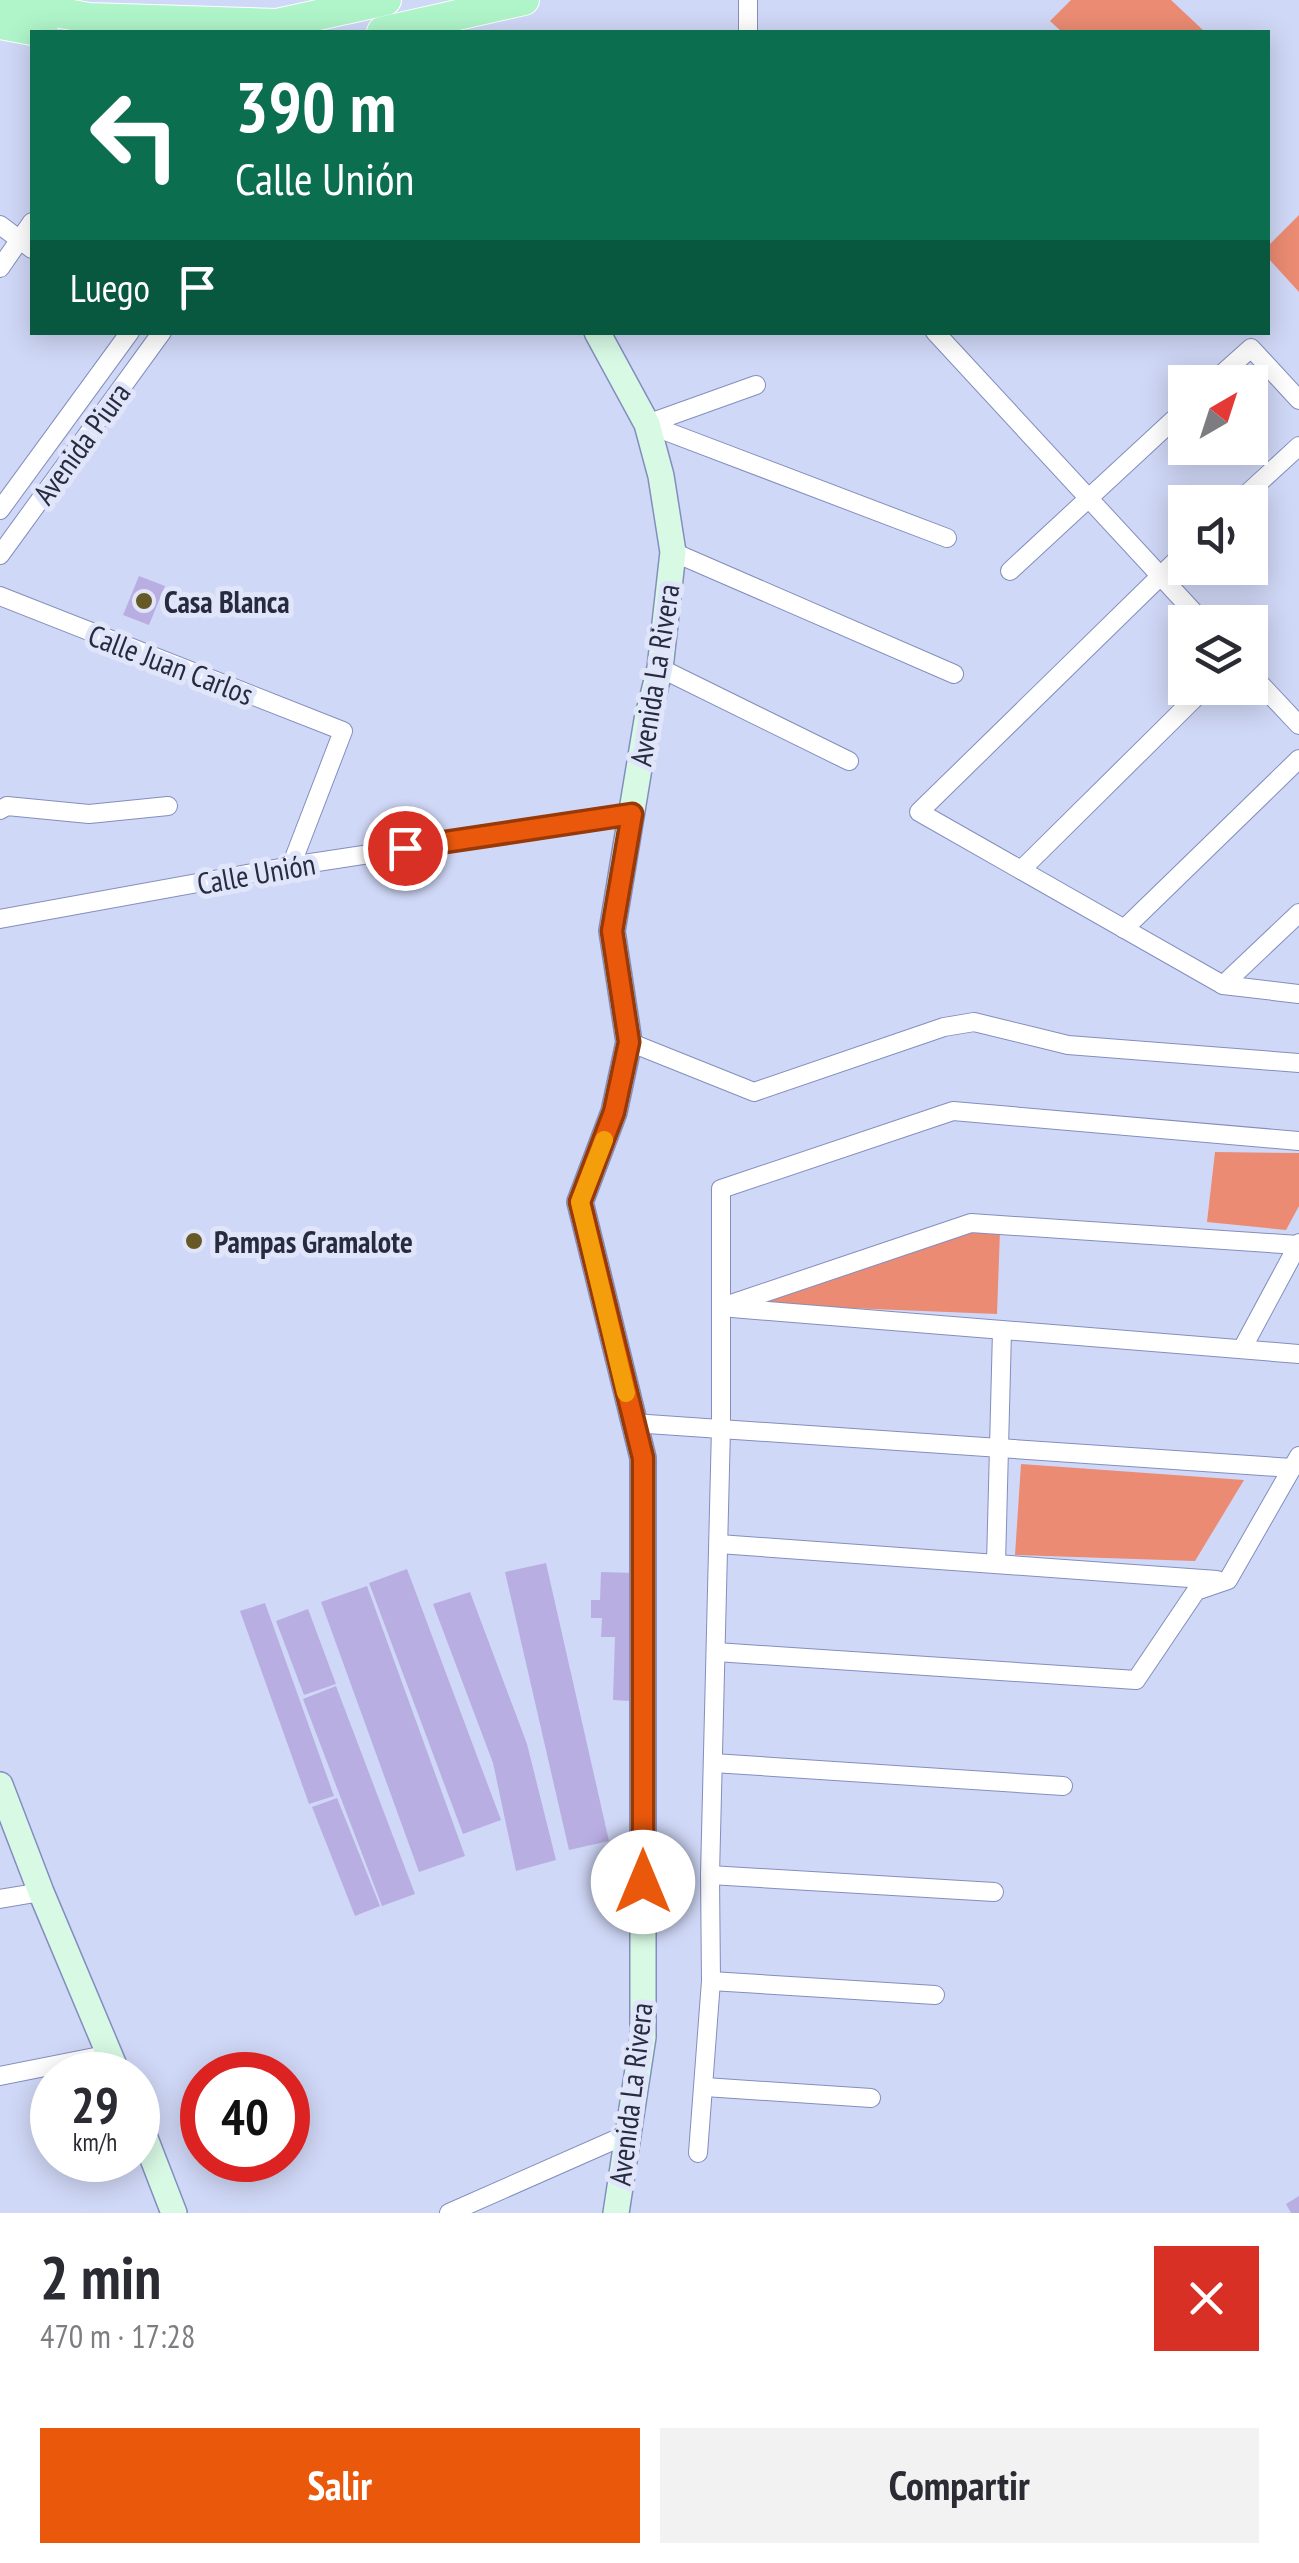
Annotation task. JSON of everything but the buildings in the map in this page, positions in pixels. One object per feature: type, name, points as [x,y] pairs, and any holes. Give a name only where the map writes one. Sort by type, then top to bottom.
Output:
[{"type":"main road","points":[[0,2],[162,27],[277,24],[386,0]]},
{"type":"main road","points":[[391,30],[524,0]]},
{"type":"main road","points":[[0,24],[32,30]]},
{"type":"street","points":[[748,0],[748,30]]},
{"type":"street","points":[[0,225],[26,245],[0,268]]},
{"type":"street","name":"Avenida Piura","points":[[0,510],[128,335]]},
{"type":"street","name":"Avenida La Rivera","points":[[599,335],[648,424],[661,476],[672,552],[660,668],[646,720],[612,931],[629,1042],[614,1112],[580,1202],[643,1458],[643,2036],[616,2213]]},
{"type":"street","points":[[938,335],[1187,605]]},
{"type":"street","name":"Avenida Piura","points":[[0,554],[153,336]]},
{"type":"street","points":[[1232,365],[1251,348],[1267,365]]},
{"type":"street","points":[[1268,366],[1299,400]]},
{"type":"street","points":[[648,424],[756,386]]},
{"type":"street","points":[[648,424],[947,538]]},
{"type":"street","points":[[1010,571],[1168,425]]},
{"type":"street","points":[[1257,485],[1299,446]]},
{"type":"street","points":[[672,552],[954,674]]},
{"type":"street","points":[[1168,568],[918,812],[1223,985],[1299,994]]},
{"type":"street","name":"Calle Juan Carlos","points":[[0,596],[343,731],[292,866]]},
{"type":"street","points":[[660,668],[849,761]]},
{"type":"street","points":[[1268,692],[1299,726]]},
{"type":"street","points":[[1022,870],[1188,705]]},
{"type":"street","points":[[1124,929],[1299,760]]},
{"type":"street","points":[[0,810],[7,806],[89,814],[168,806]]},
{"type":"street","name":"Calle Unión","points":[[0,918],[292,866],[632,814]]},
{"type":"street","points":[[1223,985],[1299,913]]},
{"type":"street","points":[[629,1042],[754,1092],[944,1027],[974,1022],[1068,1045],[1299,1063]]},
{"type":"street","points":[[698,2153],[712,1981],[710,1875],[721,1428],[722,1189],[953,1111],[1299,1141]]},
{"type":"street","points":[[722,1307],[970,1224],[1298,1244],[1242,1349]]},
{"type":"street","points":[[722,1307],[1299,1354]]},
{"type":"street","points":[[996,1564],[1002,1332]]},
{"type":"street","points":[[633,1423],[998,1450],[1296,1462],[1228,1580],[1196,1591],[1136,1680],[716,1652]]},
{"type":"street","points":[[718,1544],[1228,1580]]},
{"type":"street","points":[[713,1764],[1063,1786]]},
{"type":"street","points":[[0,1785],[40,1892],[108,2052]]},
{"type":"street","points":[[710,1875],[994,1892]]},
{"type":"street","points":[[0,1899],[40,1892]]},
{"type":"street","points":[[712,1981],[935,1996]]},
{"type":"street","points":[[0,2076],[30,2073]]},
{"type":"street","points":[[705,2087],[871,2098]]},
{"type":"street","points":[[450,2213],[480,2206],[628,2134]]},
{"type":"street","points":[[160,2177],[174,2213]]},
{"type":"shaded area","points":[[1071,0],[1171,0],[1203,30],[1060,30],[1050,21]]},
{"type":"shaded area","points":[[1299,215],[1299,292],[1270,260],[1270,244]]},
{"type":"shaded area","points":[[1215,1152],[1299,1153],[1299,1206],[1286,1230],[1207,1222]]},
{"type":"shaded area","points":[[974,1228],[1000,1231],[997,1314],[750,1304]]},
{"type":"shaded area","points":[[1021,1464],[1244,1480],[1195,1561],[1015,1555]]},
{"type":"slow traffic","points":[[604,1140],[580,1202],[626,1393]]},
{"type":"place","name":"Casa Blanca","points":[[144,601]]},
{"type":"place","name":"Pampas Gramalote","points":[[194,1241]]},
{"type":"route","points":[[405,848],[632,814],[612,931],[629,1042],[614,1112],[580,1202],[643,1458],[643,1882]]}]
